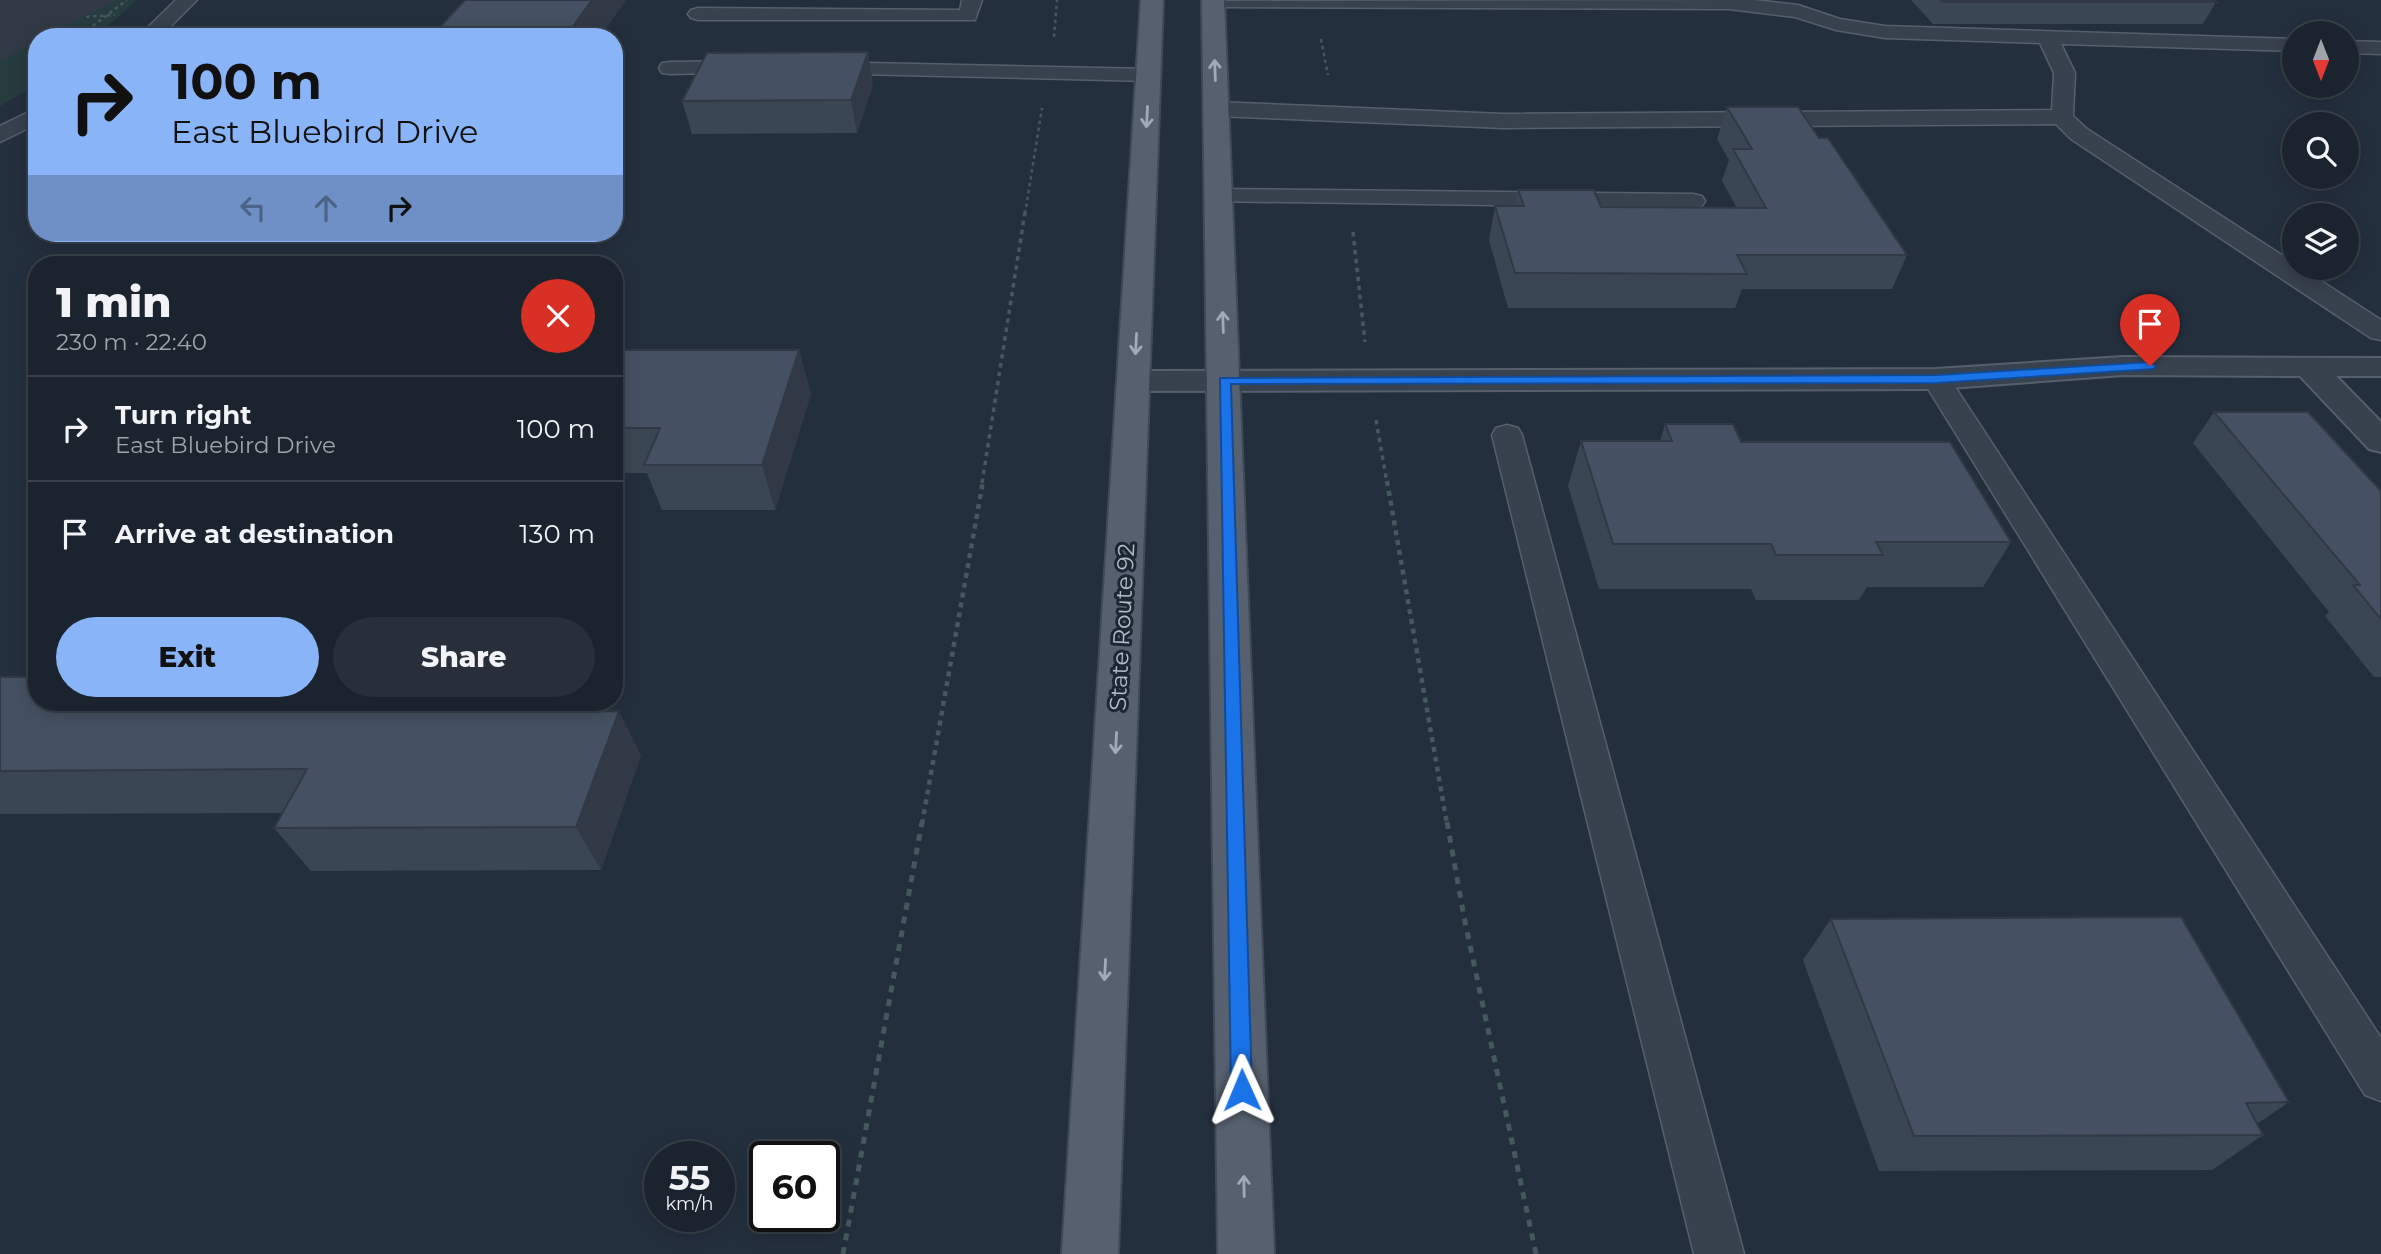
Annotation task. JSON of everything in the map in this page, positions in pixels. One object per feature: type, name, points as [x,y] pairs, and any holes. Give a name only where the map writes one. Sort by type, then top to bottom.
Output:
[{"type":"main road","name":"State Route 92","points":[[1090,1254],[1152,0]]},
{"type":"main road","points":[[1213,0],[1246,1254]]},
{"type":"street","points":[[1135,381],[1936,379],[2123,366],[2381,367]]},
{"type":"street","points":[[2310,368],[2381,441]]},
{"type":"lane","points":[[698,14],[968,16],[972,0]]},
{"type":"lane","points":[[1213,0],[1729,3],[1798,11],[1836,24],[1885,32],[2282,45]]},
{"type":"lane","points":[[157,28],[181,5]]},
{"type":"lane","points":[[2045,35],[2062,60],[2067,89],[2062,117]]},
{"type":"lane","points":[[2359,47],[2381,48]]},
{"type":"lane","points":[[670,68],[764,67]]},
{"type":"lane","points":[[804,67],[1149,75]]},
{"type":"lane","points":[[1216,109],[1503,121],[2062,117],[2079,134],[2103,151],[2381,332]]},
{"type":"lane","points":[[0,135],[28,121]]},
{"type":"lane","points":[[1219,196],[1693,201]]},
{"type":"lane","points":[[1936,379],[2381,1079]]},
{"type":"lane","points":[[1507,435],[1719,1254]]},
{"type":"path","points":[[93,28],[104,16],[127,0]]},
{"type":"path","points":[[843,1254],[978,513],[998,374],[1056,29],[1057,0]]},
{"type":"path","points":[[1314,1],[1335,112]]},
{"type":"path","points":[[71,18],[181,5]]},
{"type":"path","points":[[1349,198],[1369,379],[1464,917],[1536,1254]]},
{"type":"green space","points":[[0,0],[137,0],[106,28],[28,28],[28,90],[0,106]]},
{"type":"building","points":[[465,0],[592,0],[572,28],[439,28]]},
{"type":"building","points":[[1940,0],[2213,0],[2216,2],[1942,2]]},
{"type":"building","points":[[868,52],[851,100],[682,101],[707,53]]},
{"type":"building","points":[[1727,107],[1798,107],[1819,138],[1828,138],[1907,255],[1737,255],[1747,274],[1515,273],[1495,206],[1524,206],[1518,190],[1594,190],[1601,207],[1766,208],[1733,149],[1752,149]]},
{"type":"building","points":[[623,350],[799,350],[762,465],[644,465],[660,428],[623,428]]},
{"type":"building","points":[[2214,412],[2308,412],[2381,491],[2381,619],[2353,585],[2360,585]]},
{"type":"building","points":[[1665,424],[1733,424],[1741,442],[1950,442],[2011,542],[1876,542],[1883,555],[1776,555],[1771,544],[1613,544],[1581,441],[1672,441]]},
{"type":"building","points":[[0,677],[28,677],[28,711],[619,711],[576,827],[274,828],[307,769],[0,771]]},
{"type":"building","points":[[2181,917],[2289,1102],[2246,1103],[2263,1135],[1914,1136],[1831,919]]},
{"type":"route","points":[[1242,1090],[1225,380],[1936,379],[2150,366]]}]
